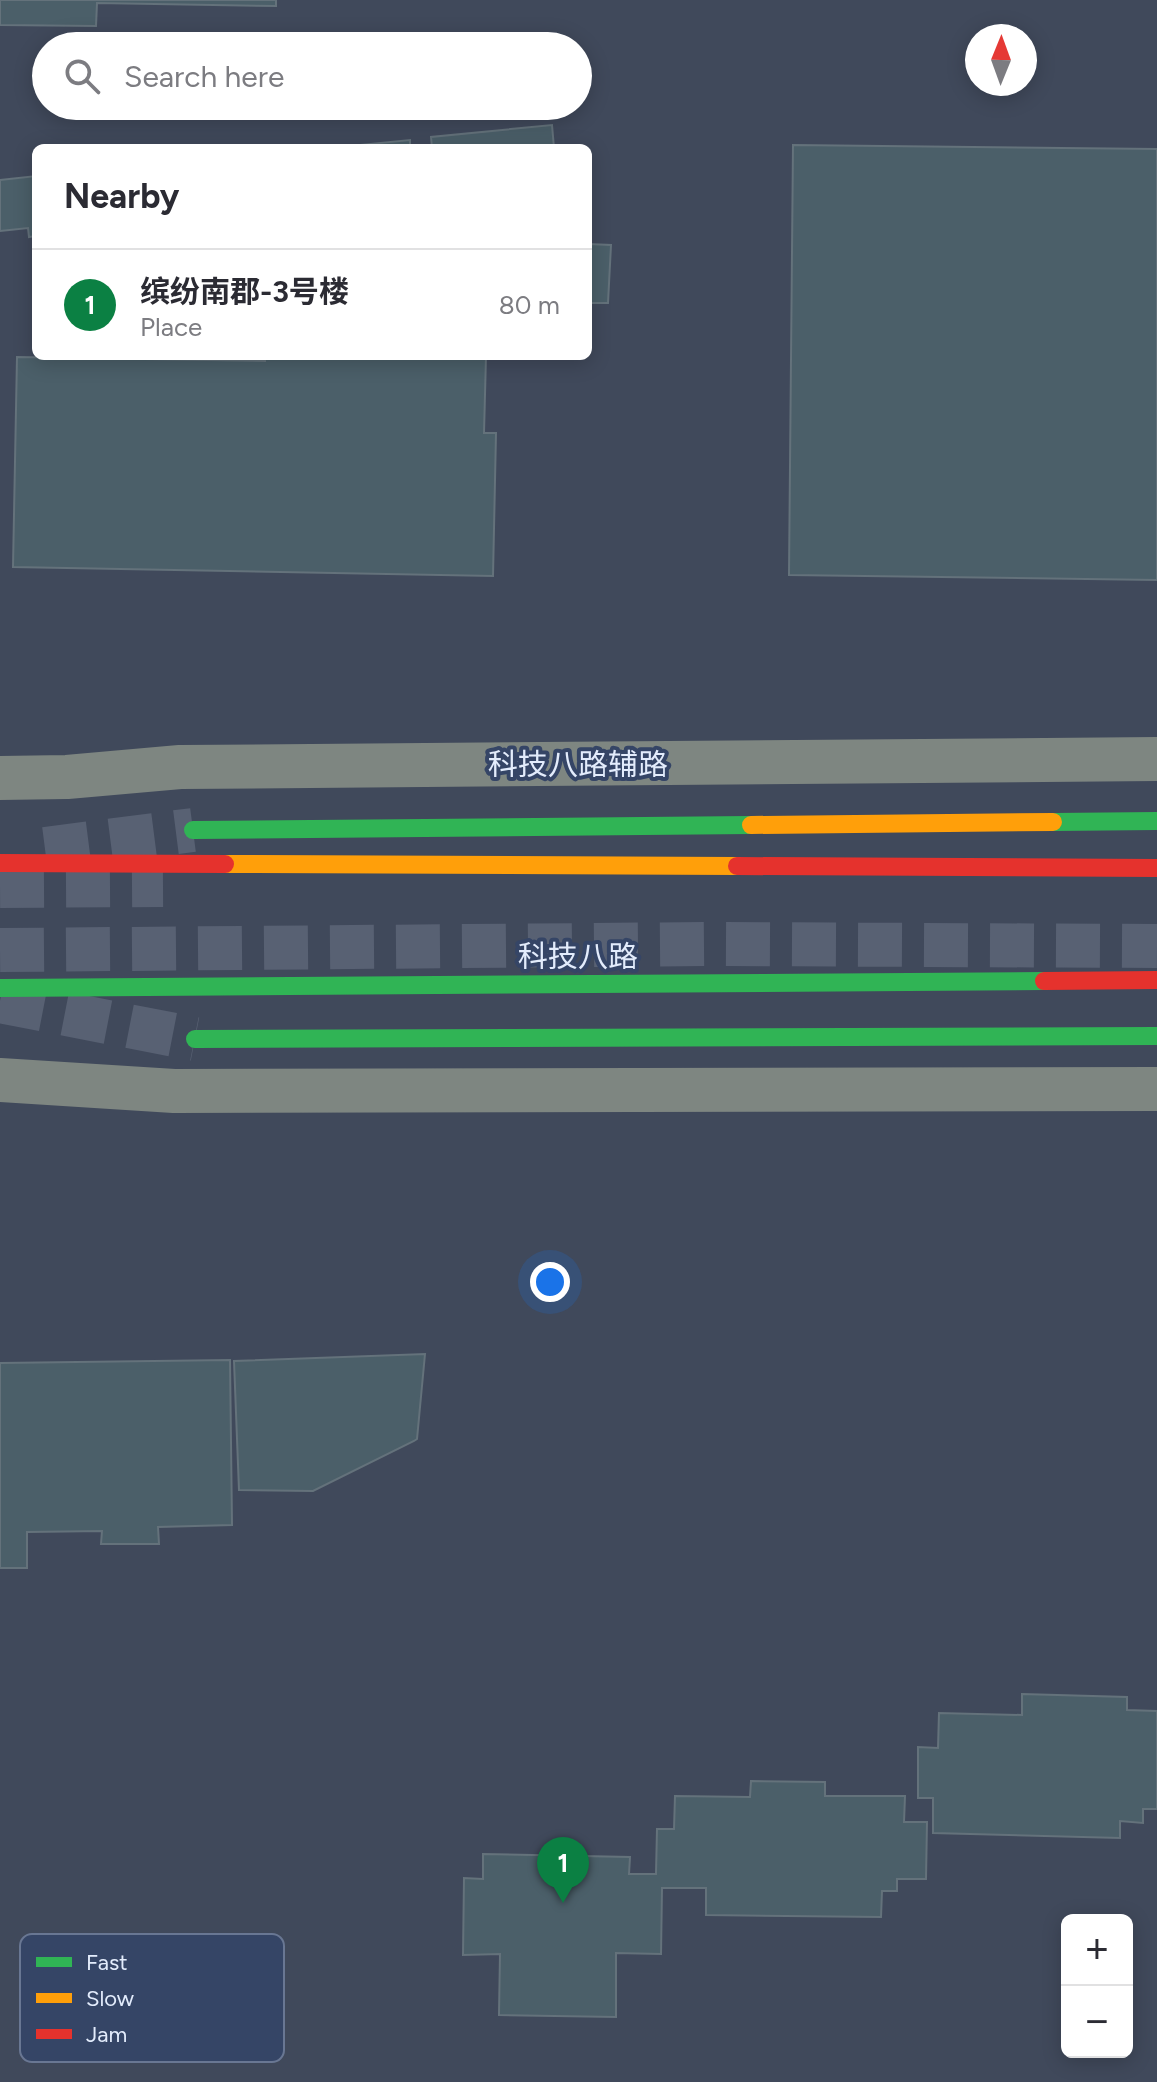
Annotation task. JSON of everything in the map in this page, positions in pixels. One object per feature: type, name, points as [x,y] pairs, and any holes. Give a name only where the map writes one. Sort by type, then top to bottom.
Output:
[{"type":"main road","points":[[193,830],[1157,821]]},
{"type":"main road","points":[[0,863],[1157,868]]},
{"type":"main road","name":"科技八路","points":[[0,988],[1157,980]]},
{"type":"main road","points":[[195,1039],[1157,1036]]},
{"type":"street","name":"科技八路辅路","points":[[0,778],[67,777],[180,767],[1157,759]]},
{"type":"street","points":[[0,1080],[174,1091],[1157,1089]]},
{"type":"building","points":[[0,0],[276,0],[276,6],[97,3],[96,26],[0,25]]},
{"type":"building","points":[[552,125],[554,144],[432,144],[431,137]]},
{"type":"building","points":[[410,140],[410,144],[369,144]]},
{"type":"building","points":[[793,145],[1157,149],[1157,580],[789,575]]},
{"type":"building","points":[[32,176],[32,237],[29,237],[28,228],[0,231],[0,180]]},
{"type":"building","points":[[592,244],[611,245],[608,303],[592,303]]},
{"type":"building","points":[[17,357],[32,357],[32,360],[486,360],[484,433],[496,433],[493,576],[13,567]]},
{"type":"building","points":[[425,1354],[417,1439],[313,1491],[239,1490],[234,1361]]},
{"type":"building","points":[[230,1360],[232,1525],[158,1527],[159,1544],[101,1544],[102,1531],[27,1532],[27,1568],[0,1568],[0,1363]]},
{"type":"building","points":[[1022,1694],[1127,1697],[1127,1710],[1157,1711],[1157,1809],[1143,1809],[1143,1823],[1120,1821],[1120,1838],[933,1833],[933,1798],[918,1798],[918,1747],[938,1748],[939,1713],[1022,1715]]},
{"type":"building","points":[[751,1781],[825,1782],[825,1796],[905,1796],[904,1822],[927,1822],[926,1879],[897,1879],[897,1891],[882,1891],[881,1917],[706,1915],[706,1888],[662,1888],[661,1954],[616,1953],[616,2017],[499,2015],[500,1954],[463,1955],[464,1878],[483,1879],[483,1854],[630,1857],[629,1874],[656,1874],[657,1829],[674,1829],[675,1796],[750,1797]]},
{"type":"tunnel","points":[[45,849],[193,830]]},
{"type":"tunnel","points":[[0,886],[163,885]]},
{"type":"tunnel","points":[[0,950],[708,944],[1157,946]]},
{"type":"tunnel","points":[[0,1001],[195,1039]]},
{"type":"traffic: fast","points":[[1053,822],[1157,821]]},
{"type":"traffic: fast","points":[[193,830],[751,825]]},
{"type":"traffic: fast","points":[[0,988],[1044,981]]},
{"type":"traffic: fast","points":[[195,1039],[1157,1036]]},
{"type":"traffic: slow","points":[[751,825],[1053,822]]},
{"type":"traffic: slow","points":[[225,864],[737,866]]},
{"type":"traffic: jam","points":[[0,863],[225,864]]},
{"type":"traffic: jam","points":[[737,866],[1157,868]]},
{"type":"traffic: jam","points":[[1044,981],[1157,980]]},
{"type":"place","name":"缤纷南郡-3号楼","points":[[563,1903]]}]
